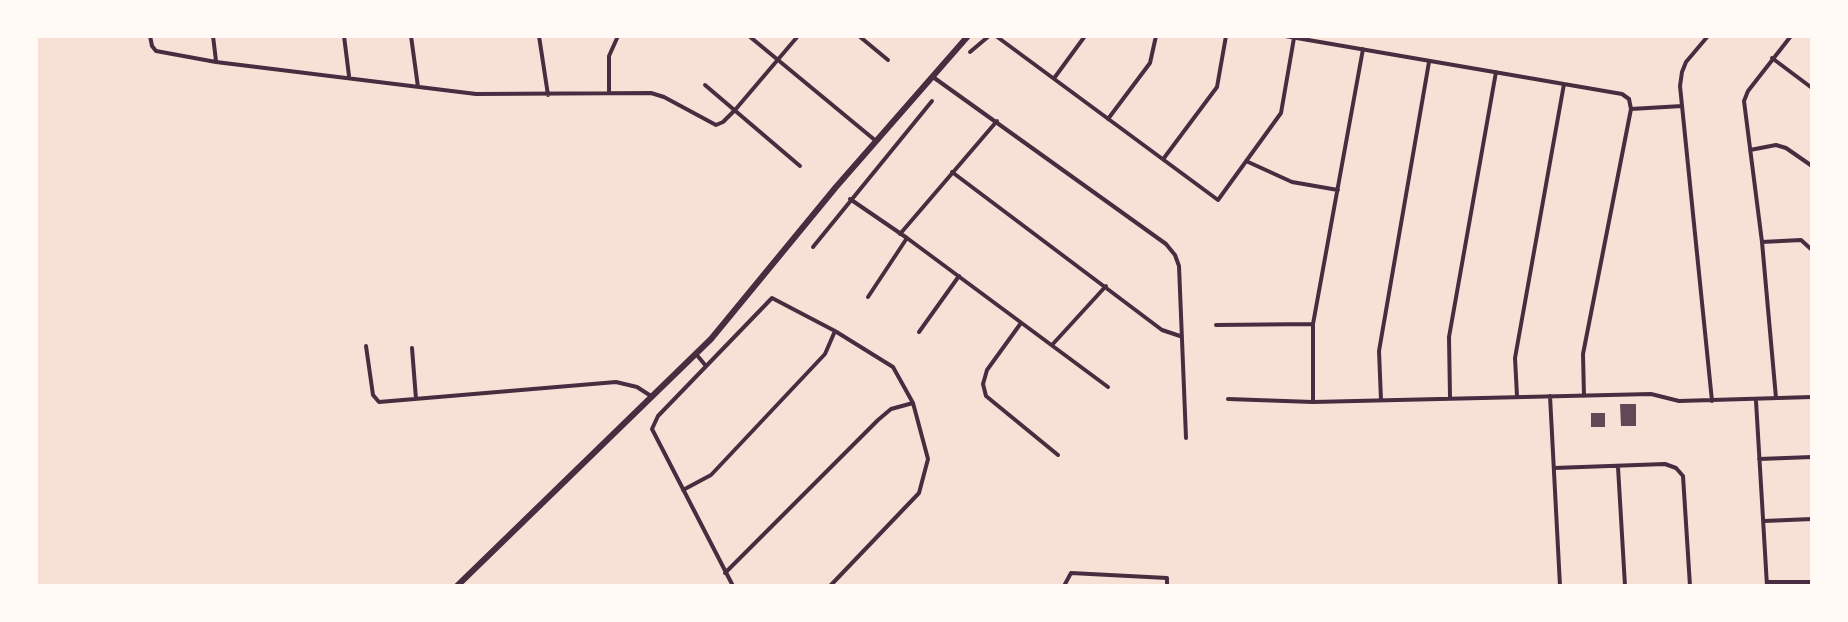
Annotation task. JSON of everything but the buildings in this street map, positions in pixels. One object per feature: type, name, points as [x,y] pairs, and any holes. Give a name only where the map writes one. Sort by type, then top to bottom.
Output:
[{"type":"main road","points":[[457,586],[696,354],[968,36]]},
{"type":"street","points":[[150,36],[156,51],[216,62],[476,94],[651,93],[716,125],[735,110],[798,36]]},
{"type":"street","points":[[213,36],[216,62]]},
{"type":"street","points":[[344,36],[349,76]]},
{"type":"street","points":[[411,36],[418,87]]},
{"type":"street","points":[[539,36],[548,95]]},
{"type":"street","points":[[609,92],[609,56],[618,36]]},
{"type":"street","points":[[749,36],[876,141]]},
{"type":"street","points":[[859,36],[888,60]]},
{"type":"street","points":[[970,52],[989,36]]},
{"type":"street","points":[[996,36],[1218,200],[1281,113],[1294,38]]},
{"type":"street","points":[[1055,77],[1085,36]]},
{"type":"street","points":[[1108,119],[1150,63],[1156,36]]},
{"type":"street","points":[[1164,158],[1217,87],[1226,36]]},
{"type":"street","points":[[1285,36],[1622,94],[1629,99],[1631,109],[1583,354],[1584,396]]},
{"type":"street","points":[[1708,36],[1686,62],[1682,72],[1682,106],[1712,401]]},
{"type":"street","points":[[1776,398],[1762,242],[1744,101],[1748,91],[1791,36]]},
{"type":"street","points":[[1313,402],[1313,324],[1363,49]]},
{"type":"street","points":[[1772,58],[1812,88]]},
{"type":"street","points":[[1381,400],[1379,351],[1429,61]]},
{"type":"street","points":[[1450,397],[1449,337],[1496,72]]},
{"type":"street","points":[[933,77],[1166,244],[1175,255],[1179,266],[1186,438]]},
{"type":"street","points":[[1517,396],[1515,358],[1564,84]]},
{"type":"street","points":[[705,85],[800,166]]},
{"type":"street","points":[[813,247],[932,101]]},
{"type":"street","points":[[1631,109],[1682,106]]},
{"type":"street","points":[[900,234],[997,121]]},
{"type":"street","points":[[1750,150],[1776,145],[1786,148],[1812,166]]},
{"type":"street","points":[[1246,161],[1292,182],[1338,190]]},
{"type":"street","points":[[952,172],[1162,330],[1181,336]]},
{"type":"street","points":[[850,199],[1108,387]]},
{"type":"street","points":[[868,297],[907,238]]},
{"type":"street","points":[[1762,242],[1801,240],[1812,250]]},
{"type":"street","points":[[919,332],[959,276]]},
{"type":"street","points":[[1052,345],[1106,286]]},
{"type":"street","points":[[733,586],[652,429],[653,423],[772,298],[835,331],[893,367],[913,403],[928,459],[919,493],[830,586]]},
{"type":"street","points":[[1021,323],[987,370],[983,384],[986,396],[1058,455]]},
{"type":"street","points":[[1216,325],[1313,324]]},
{"type":"street","points":[[683,490],[711,475],[825,354],[835,331]]},
{"type":"street","points":[[366,346],[374,399],[379,402],[616,382],[637,387],[653,397]]},
{"type":"street","points":[[412,348],[416,399]]},
{"type":"street","points":[[696,354],[706,366]]},
{"type":"street","points":[[1228,399],[1313,402],[1651,394],[1679,401],[1712,401],[1812,397]]},
{"type":"street","points":[[1550,396],[1560,586]]},
{"type":"street","points":[[1756,400],[1767,584],[1812,582]]},
{"type":"street","points":[[725,573],[878,420],[891,409],[913,403]]},
{"type":"street","points":[[1759,459],[1812,457]]},
{"type":"street","points":[[1554,468],[1665,464],[1676,468],[1683,476],[1690,586]]},
{"type":"street","points":[[1618,467],[1625,586]]},
{"type":"street","points":[[1764,521],[1812,519]]},
{"type":"street","points":[[1064,586],[1071,573],[1167,578],[1167,586]]}]
